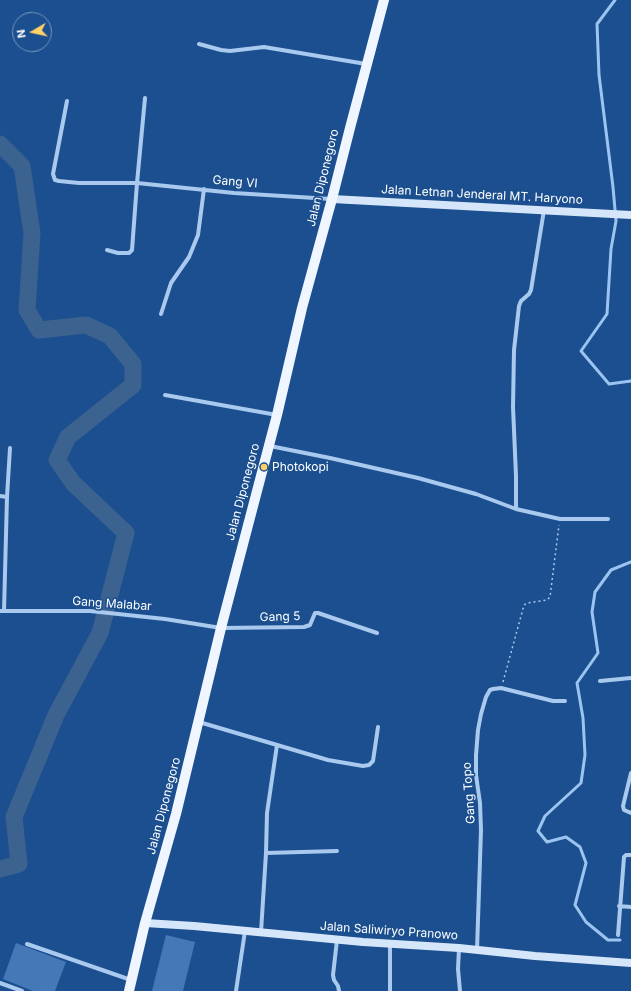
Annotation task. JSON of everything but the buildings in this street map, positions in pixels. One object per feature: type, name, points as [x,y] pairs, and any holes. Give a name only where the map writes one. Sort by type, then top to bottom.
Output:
[{"type":"main road","name":"Jalan Diponegoro","points":[[129,991],[145,923],[176,814],[221,628],[277,415],[302,308],[384,0]]},
{"type":"street","points":[[199,44],[230,51],[264,47],[367,64]]},
{"type":"street","points":[[107,250],[118,253],[129,253],[132,250],[145,98]]},
{"type":"street","name":"Gang VI","points":[[67,101],[53,174],[55,180],[59,182],[137,183],[234,193],[332,199]]},
{"type":"street","points":[[161,314],[171,283],[189,257],[198,235],[204,189]]},
{"type":"street","name":"Jalan Letnan Jenderal MT. Haryono","points":[[332,199],[629,215]]},
{"type":"street","points":[[516,509],[513,407],[514,350],[519,306],[521,301],[530,294],[544,210]]},
{"type":"street","points":[[165,396],[277,415]]},
{"type":"street","points":[[269,446],[418,478],[476,494],[516,509],[560,519],[608,519]]},
{"type":"street","points":[[2,611],[10,448]]},
{"type":"street","points":[[0,496],[7,497]]},
{"type":"street","name":"Gang Malabar","points":[[2,611],[90,611],[128,614],[221,628]]},
{"type":"street","name":"Gang 5","points":[[221,628],[304,627],[310,625],[315,613],[318,613],[377,633]]},
{"type":"street","points":[[600,680],[630,678],[631,684]]},
{"type":"street","points":[[501,688],[552,701],[565,701]]},
{"type":"street","name":"Gang Topo","points":[[478,950],[481,830],[480,803],[476,775],[478,730],[487,694],[493,689],[501,688]]},
{"type":"street","points":[[199,722],[328,760],[363,766],[369,765],[373,761],[378,728]]},
{"type":"street","points":[[261,933],[267,813],[277,745]]},
{"type":"street","points":[[631,773],[623,806],[624,810],[631,813]]},
{"type":"street","points":[[266,853],[337,851]]},
{"type":"street","points":[[618,936],[619,906],[624,858],[626,855],[631,855]]},
{"type":"street","points":[[619,906],[631,907]]},
{"type":"street","name":"Jalan Saliwiryo Pranowo","points":[[145,923],[631,963]]},
{"type":"street","points":[[236,991],[245,931]]},
{"type":"street","points":[[337,940],[334,980],[339,991]]},
{"type":"street","points":[[27,944],[132,981]]},
{"type":"street","points":[[390,944],[390,991]]},
{"type":"street","points":[[459,948],[458,969],[460,991]]},
{"type":"street","points":[[0,983],[22,991]]},
{"type":"path","points":[[501,688],[524,605],[527,603],[547,600],[550,597],[560,519]]},
{"type":"waterway","points":[[615,0],[597,24],[599,75],[616,221],[611,249],[607,314],[581,351],[609,384],[631,381]]},
{"type":"waterway","points":[[0,144],[22,166],[32,233],[27,310],[39,330],[86,325],[110,336],[133,364],[133,385],[68,437],[57,460],[73,483],[126,533],[100,633],[56,715],[14,817],[19,864],[0,869]]},
{"type":"waterway","points":[[620,940],[608,940],[586,922],[575,905],[586,863],[580,847],[566,837],[547,842],[538,831],[545,816],[581,783],[585,755],[583,718],[577,683],[598,653],[592,612],[595,592],[611,570],[631,562]]},
{"type":"place","name":"Photokopi","points":[[264,467]]}]
